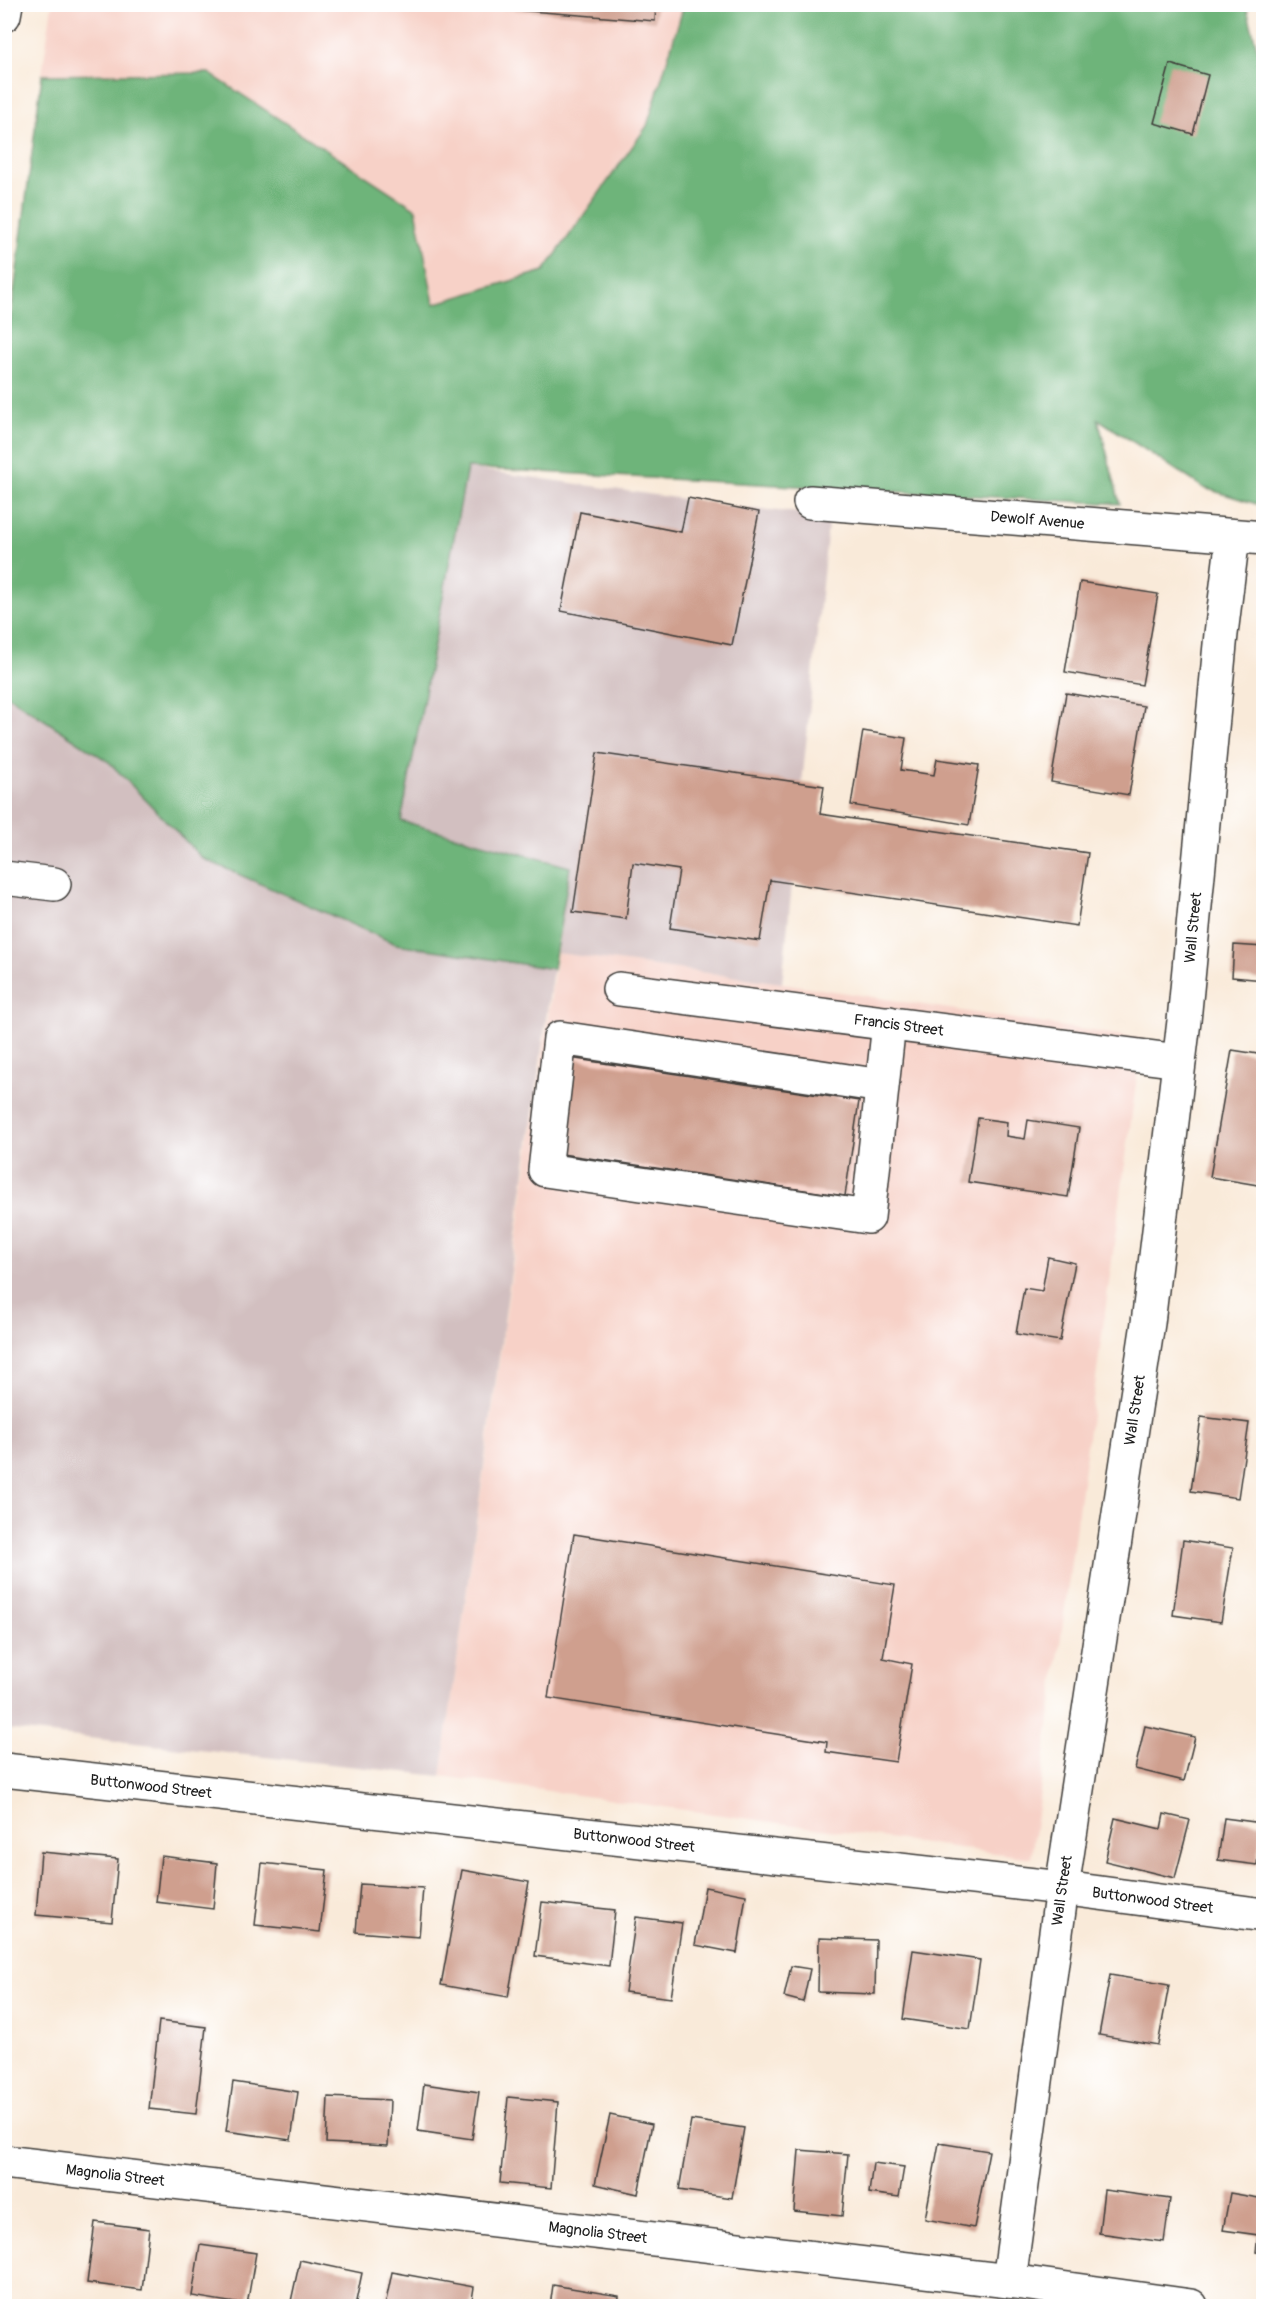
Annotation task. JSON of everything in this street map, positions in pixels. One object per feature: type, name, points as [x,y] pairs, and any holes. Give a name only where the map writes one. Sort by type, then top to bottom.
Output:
[{"type":"street","points":[[4,15],[6,4]]},
{"type":"street","name":"Dewolf Avenue","points":[[810,502],[1248,537]]},
{"type":"street","name":"Wall Street","points":[[1009,2281],[1062,1888],[1148,1323],[1179,1061],[1221,634],[1248,537]]},
{"type":"street","points":[[4,879],[54,884]]},
{"type":"street","name":"Francis Street","points":[[620,988],[1179,1061]]},
{"type":"street","points":[[882,1086],[560,1038],[545,1170],[868,1217],[889,1023]]},
{"type":"street","name":"Buttonwood Street","points":[[4,1770],[1062,1888],[1263,1915]]},
{"type":"street","name":"Magnolia Street","points":[[4,2162],[1009,2281],[1191,2307]]},
{"type":"shaded area","points":[[52,5],[684,5],[647,126],[544,271],[434,304],[416,209],[42,75]]},
{"type":"shaded area","points":[[467,468],[752,509],[829,515],[782,983],[557,953],[570,867],[401,822]]},
{"type":"shaded area","points":[[4,694],[109,762],[202,858],[396,944],[553,969],[441,1776],[5,1729]]},
{"type":"shaded area","points":[[557,953],[782,983],[1142,1039],[1031,1858],[441,1776]]},
{"type":"green space","points":[[684,5],[1246,5],[1260,60],[1264,61],[1264,249],[1260,267],[1264,272],[1263,506],[1204,488],[1098,419],[1120,504],[467,468],[401,821],[570,867],[553,969],[396,944],[202,858],[109,762],[5,694],[4,370],[42,75],[209,73],[416,209],[434,304],[544,271],[647,126]]},
{"type":"building","points":[[465,4],[656,4],[655,21],[465,6]]},
{"type":"building","points":[[1170,64],[1208,75],[1193,134],[1154,123]]},
{"type":"building","points":[[688,498],[759,512],[732,645],[561,611],[580,512],[681,532]]},
{"type":"building","points":[[1080,582],[1158,594],[1142,685],[1065,672]]},
{"type":"building","points":[[1066,693],[1144,706],[1129,795],[1051,782]]},
{"type":"building","points":[[863,731],[906,738],[901,770],[934,775],[937,759],[979,765],[969,825],[851,805]]},
{"type":"building","points":[[597,753],[824,786],[820,814],[1088,853],[1077,926],[770,880],[760,941],[670,928],[679,870],[633,863],[626,919],[573,912]]},
{"type":"building","points":[[1234,945],[1264,947],[1264,980],[1232,977]]},
{"type":"building","points":[[1232,1050],[1264,1055],[1264,1186],[1210,1177]]},
{"type":"building","points":[[569,1058],[859,1101],[845,1196],[555,1153]]},
{"type":"building","points":[[978,1118],[1007,1122],[1006,1136],[1025,1139],[1028,1120],[1079,1128],[1068,1197],[968,1182]]},
{"type":"building","points":[[1048,1257],[1075,1263],[1060,1341],[1016,1334],[1024,1288],[1042,1291]]},
{"type":"building","points":[[1201,1417],[1249,1423],[1238,1498],[1191,1491]]},
{"type":"building","points":[[574,1534],[895,1585],[883,1658],[912,1664],[896,1762],[826,1752],[827,1742],[548,1698]]},
{"type":"building","points":[[1183,1540],[1233,1548],[1221,1622],[1173,1615]]},
{"type":"building","points":[[1145,1726],[1195,1737],[1184,1781],[1135,1769]]},
{"type":"building","points":[[1164,1814],[1190,1820],[1175,1878],[1105,1861],[1115,1818],[1161,1829]]},
{"type":"building","points":[[1224,1818],[1262,1823],[1257,1865],[1218,1860]]},
{"type":"building","points":[[41,1852],[118,1859],[112,1922],[36,1915]]},
{"type":"building","points":[[161,1856],[217,1863],[213,1909],[156,1902]]},
{"type":"building","points":[[262,1863],[327,1870],[320,1932],[255,1925]]},
{"type":"building","points":[[462,1870],[529,1882],[508,1997],[441,1985]]},
{"type":"building","points":[[360,1884],[423,1888],[419,1937],[356,1932]]},
{"type":"building","points":[[705,1887],[746,1895],[737,1953],[695,1945]]},
{"type":"building","points":[[542,1902],[615,1910],[609,1966],[535,1956]]},
{"type":"building","points":[[636,1917],[682,1923],[671,1998],[625,1992]]},
{"type":"building","points":[[819,1938],[876,1940],[875,1994],[818,1992]]},
{"type":"building","points":[[913,1950],[980,1960],[970,2029],[903,2019]]},
{"type":"building","points":[[791,1966],[810,1969],[803,2002],[784,1997]]},
{"type":"building","points":[[1110,1975],[1169,1985],[1158,2045],[1099,2035]]},
{"type":"building","points":[[159,2021],[206,2027],[196,2114],[149,2109]]},
{"type":"building","points":[[233,2082],[298,2092],[291,2140],[226,2131]]},
{"type":"building","points":[[424,2084],[479,2092],[472,2139],[418,2131]]},
{"type":"building","points":[[328,2097],[390,2100],[388,2146],[326,2143]]},
{"type":"building","points":[[508,2097],[558,2102],[551,2188],[500,2183]]},
{"type":"building","points":[[610,2115],[652,2124],[638,2194],[595,2184]]},
{"type":"building","points":[[691,2120],[744,2128],[732,2198],[679,2190]]},
{"type":"building","points":[[939,2143],[989,2151],[974,2228],[925,2219]]},
{"type":"building","points":[[799,2150],[848,2154],[842,2216],[794,2211]]},
{"type":"building","points":[[873,2163],[904,2167],[899,2197],[869,2193]]},
{"type":"building","points":[[1104,2190],[1170,2199],[1164,2242],[1099,2233]]},
{"type":"building","points":[[1230,2193],[1264,2199],[1264,2253],[1256,2252],[1258,2235],[1223,2230]]},
{"type":"building","points":[[95,2222],[149,2229],[142,2290],[87,2283]]},
{"type":"building","points":[[200,2245],[256,2253],[247,2305],[192,2296]]},
{"type":"building","points":[[300,2260],[362,2273],[355,2306],[290,2306]]},
{"type":"building","points":[[392,2272],[474,2287],[471,2306],[385,2306]]},
{"type":"building","points":[[553,2285],[619,2296],[618,2306],[550,2306]]}]
